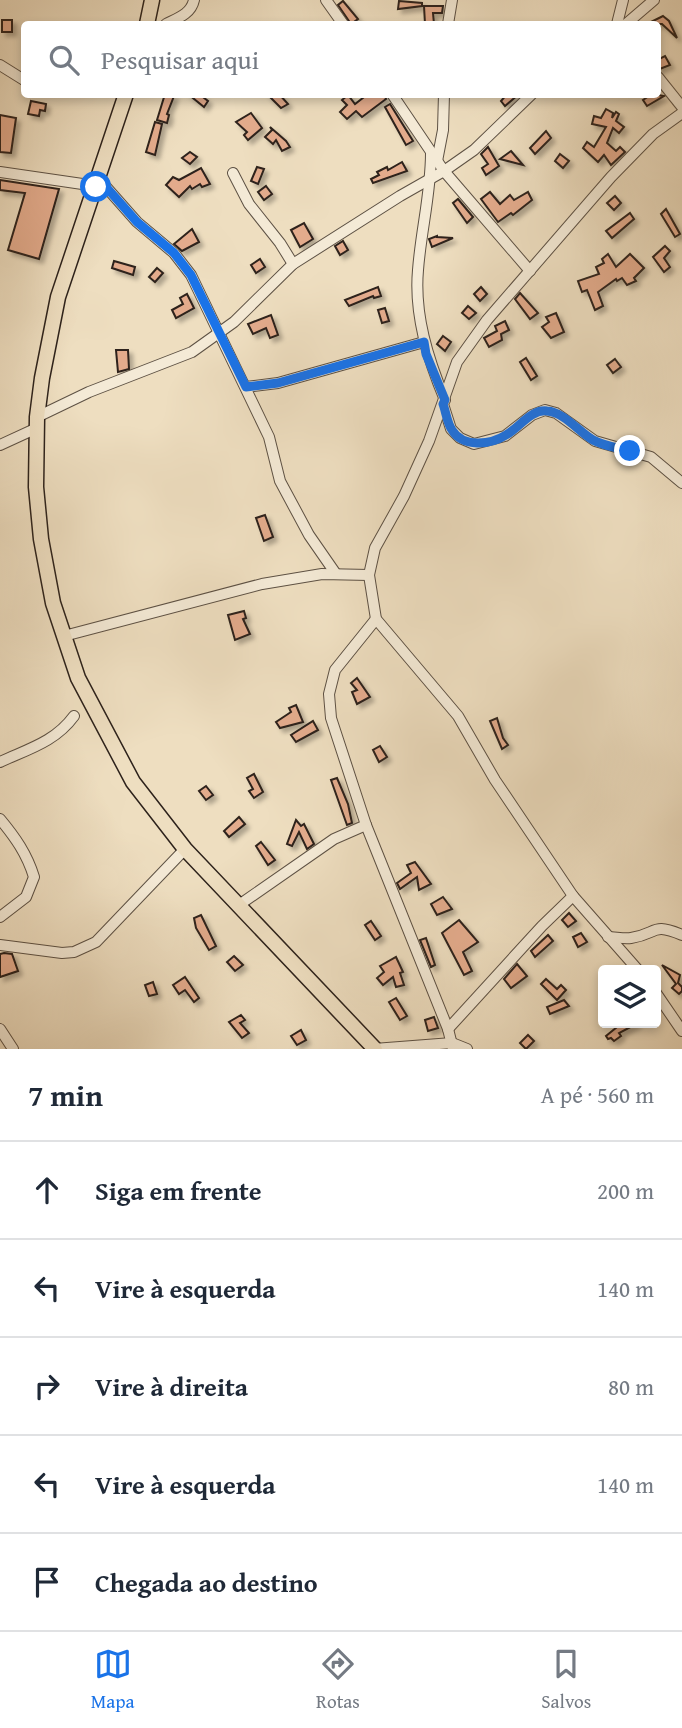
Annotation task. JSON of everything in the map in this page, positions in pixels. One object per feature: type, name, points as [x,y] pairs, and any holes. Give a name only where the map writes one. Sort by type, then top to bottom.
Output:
[{"type":"main road","points":[[148,21],[152,0]]},
{"type":"main road","points":[[121,98],[97,183],[58,296],[37,422],[36,487],[41,539],[53,603],[78,678],[119,759],[154,813],[374,1049]]},
{"type":"street","points":[[172,21],[185,14],[194,0]]},
{"type":"street","points":[[326,0],[341,21]]},
{"type":"street","points":[[448,21],[452,0]]},
{"type":"street","points":[[618,21],[623,0]]},
{"type":"street","points":[[630,21],[654,0]]},
{"type":"street","points":[[0,65],[21,78]]},
{"type":"street","points":[[661,82],[682,107]]},
{"type":"street","points":[[395,98],[444,171],[530,271]]},
{"type":"street","points":[[444,98],[443,130],[434,157],[417,271],[418,304],[426,354],[451,429],[460,438],[474,444],[505,436],[532,415],[545,410],[556,413],[595,441],[651,457],[682,483]]},
{"type":"street","points":[[0,445],[89,392],[192,352],[219,335],[293,264],[400,196],[431,180],[474,150],[528,98]]},
{"type":"street","points":[[633,965],[573,896],[495,780],[458,716],[376,619],[369,575],[375,548],[404,496],[444,402],[457,362],[486,320],[611,177],[653,134],[682,113]]},
{"type":"street","points":[[0,172],[97,183],[174,253],[191,275],[246,387],[268,437],[280,481],[309,535],[336,574]]},
{"type":"street","points":[[233,173],[249,204],[293,264]]},
{"type":"street","points":[[246,387],[278,383],[424,342]]},
{"type":"street","points":[[64,636],[262,584],[322,574],[369,575]]},
{"type":"street","points":[[376,619],[335,670],[329,694],[331,718],[366,825],[448,1029],[452,1046]]},
{"type":"street","points":[[0,762],[48,742],[65,729],[74,716]]},
{"type":"street","points":[[0,819],[15,836],[34,877],[26,897],[0,917]]},
{"type":"street","points":[[239,905],[334,839],[366,825]]},
{"type":"street","points":[[0,945],[62,953],[96,942],[185,849]]},
{"type":"street","points":[[448,1029],[573,896]]},
{"type":"street","points":[[608,937],[633,938],[654,929],[666,928],[682,935]]},
{"type":"street","points":[[661,1000],[682,1031]]},
{"type":"street","points":[[0,1029],[13,1049]]},
{"type":"street","points":[[374,1049],[452,1046],[467,1049]]},
{"type":"building","points":[[343,1],[358,19],[349,21],[338,5]]},
{"type":"building","points":[[399,1],[422,3],[422,6],[398,9]]},
{"type":"building","points":[[424,6],[443,6],[442,13],[433,13],[434,21],[425,21]]},
{"type":"building","points":[[663,16],[669,21],[677,38],[661,21],[653,21]]},
{"type":"building","points":[[2,20],[12,20],[12,32],[2,32]]},
{"type":"building","points":[[665,56],[670,65],[661,68],[661,58]]},
{"type":"building","points":[[164,98],[173,98],[167,114],[167,123],[157,120]]},
{"type":"building","points":[[193,98],[204,98],[208,101],[204,107]]},
{"type":"building","points":[[271,98],[283,98],[288,104],[281,108]]},
{"type":"building","points":[[344,98],[350,98],[355,104],[363,98],[386,99],[362,117],[356,111],[347,119],[340,112],[347,105],[342,100]]},
{"type":"building","points":[[504,98],[514,98],[505,106],[501,101]]},
{"type":"building","points":[[646,98],[661,98],[647,106],[643,100]]},
{"type":"building","points":[[31,101],[46,104],[45,111],[40,110],[39,116],[28,114]]},
{"type":"building","points":[[390,104],[413,141],[406,145],[385,107]]},
{"type":"building","points":[[606,109],[613,113],[612,118],[616,112],[619,114],[616,121],[624,127],[619,133],[613,128],[607,143],[616,151],[620,147],[625,152],[611,165],[604,155],[598,162],[583,148],[587,142],[594,147],[606,127],[592,124],[594,116],[601,118]]},
{"type":"building","points":[[251,113],[262,128],[248,140],[244,135],[247,132],[236,122]]},
{"type":"building","points":[[0,115],[16,118],[11,153],[0,152]]},
{"type":"building","points":[[155,122],[162,124],[155,155],[146,152]]},
{"type":"building","points":[[270,127],[290,147],[282,151],[276,140],[273,144],[265,137],[272,130]]},
{"type":"building","points":[[546,131],[551,138],[535,154],[530,148]]},
{"type":"building","points":[[488,147],[499,166],[486,175],[482,168],[488,164],[481,154]]},
{"type":"building","points":[[511,151],[523,165],[500,159]]},
{"type":"building","points":[[190,152],[197,157],[190,164],[182,158]]},
{"type":"building","points":[[560,154],[569,161],[563,168],[555,161]]},
{"type":"building","points":[[402,162],[407,171],[373,183],[371,179],[379,175],[377,172],[387,167],[388,170]]},
{"type":"building","points":[[257,167],[264,169],[258,184],[251,181]]},
{"type":"building","points":[[201,168],[210,184],[202,187],[200,184],[192,189],[190,186],[179,197],[166,185],[173,177],[179,180]]},
{"type":"building","points":[[0,180],[59,189],[39,259],[8,250],[25,193],[0,190]]},
{"type":"building","points":[[266,186],[272,194],[264,200],[258,192]]},
{"type":"building","points":[[490,192],[500,204],[510,195],[514,200],[528,192],[532,200],[513,215],[511,213],[498,222],[481,199]]},
{"type":"building","points":[[615,196],[621,203],[614,210],[607,203]]},
{"type":"building","points":[[458,199],[473,217],[467,223],[453,203]]},
{"type":"building","points":[[666,209],[680,234],[675,237],[661,214]]},
{"type":"building","points":[[630,213],[634,219],[612,238],[606,231]]},
{"type":"building","points":[[304,223],[313,239],[300,247],[291,230]]},
{"type":"building","points":[[192,229],[199,242],[182,251],[174,244]]},
{"type":"building","points":[[437,236],[453,238],[432,247],[429,239]]},
{"type":"building","points":[[343,241],[348,250],[340,255],[335,246]]},
{"type":"building","points":[[665,246],[670,251],[664,258],[670,267],[664,272],[653,257]]},
{"type":"building","points":[[608,254],[616,267],[630,254],[644,268],[634,278],[636,281],[627,285],[622,278],[617,281],[616,279],[598,292],[603,306],[595,310],[587,290],[582,292],[578,281],[599,274],[596,267],[604,263],[602,259]]},
{"type":"building","points":[[260,259],[265,267],[256,273],[251,265]]},
{"type":"building","points":[[114,261],[135,267],[133,275],[112,268]]},
{"type":"building","points":[[157,268],[163,273],[155,282],[149,277]]},
{"type":"building","points":[[378,287],[381,296],[373,296],[349,306],[345,300]]},
{"type":"building","points":[[481,287],[487,294],[480,301],[474,294]]},
{"type":"building","points":[[520,293],[538,313],[530,319],[515,299]]},
{"type":"building","points":[[187,294],[194,308],[176,318],[172,310],[183,304],[180,298]]},
{"type":"building","points":[[468,306],[476,313],[469,319],[462,313]]},
{"type":"building","points":[[385,308],[389,321],[382,323],[378,310]]},
{"type":"building","points":[[556,313],[564,332],[551,338],[542,327],[549,322],[546,317]]},
{"type":"building","points":[[271,315],[278,335],[270,338],[266,328],[253,334],[248,324]]},
{"type":"building","points":[[505,321],[509,330],[501,334],[502,340],[489,347],[484,338],[497,331],[495,326]]},
{"type":"building","points":[[443,336],[451,342],[445,351],[437,344]]},
{"type":"building","points":[[116,350],[128,350],[129,369],[118,372]]},
{"type":"building","points":[[526,358],[537,376],[531,380],[520,362]]},
{"type":"building","points":[[615,359],[621,367],[613,373],[607,365]]},
{"type":"building","points":[[265,515],[273,537],[264,541],[256,518]]},
{"type":"building","points":[[244,611],[246,618],[243,619],[250,634],[235,640],[228,615]]},
{"type":"building","points":[[357,678],[370,697],[357,704],[352,692],[357,690],[351,683]]},
{"type":"building","points":[[296,705],[303,722],[280,728],[276,722],[291,712],[289,708]]},
{"type":"building","points":[[497,718],[508,745],[502,749],[490,721]]},
{"type":"building","points":[[313,721],[318,730],[296,742],[291,735]]},
{"type":"building","points":[[380,746],[387,757],[379,762],[373,750]]},
{"type":"building","points":[[254,774],[263,792],[254,798],[249,791],[253,789],[247,778]]},
{"type":"building","points":[[337,778],[348,804],[352,823],[347,825],[331,780]]},
{"type":"building","points":[[206,786],[213,795],[206,800],[199,791]]},
{"type":"building","points":[[239,817],[245,824],[229,837],[224,831]]},
{"type":"building","points":[[296,820],[301,826],[304,824],[314,844],[307,849],[299,832],[292,846],[287,844]]},
{"type":"building","points":[[261,842],[275,860],[268,865],[256,846]]},
{"type":"building","points":[[415,862],[431,884],[419,890],[417,877],[400,889],[397,883],[411,873],[407,865]]},
{"type":"building","points":[[443,897],[452,909],[437,915],[431,904]]},
{"type":"building","points":[[569,913],[576,921],[568,927],[562,920]]},
{"type":"building","points":[[201,915],[216,946],[209,950],[196,928],[194,918]]},
{"type":"building","points":[[459,920],[478,942],[463,952],[472,971],[464,975],[442,933]]},
{"type":"building","points":[[371,921],[381,936],[375,940],[365,925]]},
{"type":"building","points":[[581,933],[587,942],[578,947],[573,937]]},
{"type":"building","points":[[548,935],[553,941],[535,957],[531,951]]},
{"type":"building","points":[[426,938],[435,965],[431,967],[420,940]]},
{"type":"building","points":[[0,954],[12,954],[18,971],[0,977]]},
{"type":"building","points":[[234,956],[243,965],[235,971],[227,962]]},
{"type":"building","points":[[396,957],[403,972],[400,973],[404,985],[396,987],[393,977],[383,985],[377,978],[384,972],[380,966]]},
{"type":"building","points":[[517,964],[527,976],[511,988],[504,979]]},
{"type":"building","points":[[662,965],[680,975],[678,983],[682,991],[679,994],[672,988],[676,984]]},
{"type":"building","points":[[185,977],[199,998],[194,1002],[185,990],[179,994],[173,985]]},
{"type":"building","points":[[546,979],[557,989],[561,985],[566,990],[557,1000],[541,984]]},
{"type":"building","points":[[153,982],[157,994],[149,996],[145,985]]},
{"type":"building","points":[[396,998],[407,1016],[400,1020],[389,1002]]},
{"type":"building","points":[[564,1000],[569,1006],[550,1014],[547,1007]]},
{"type":"building","points":[[241,1015],[245,1020],[240,1023],[249,1033],[242,1038],[229,1022]]},
{"type":"building","points":[[434,1017],[438,1028],[428,1031],[425,1020]]},
{"type":"building","points":[[616,1028],[628,1028],[619,1033],[621,1036],[614,1041],[606,1036]]},
{"type":"building","points":[[301,1030],[306,1040],[297,1045],[291,1036]]},
{"type":"building","points":[[528,1035],[534,1041],[526,1049],[520,1043]]},
{"type":"route","points":[[96,187],[99,179],[137,222],[174,253],[191,275],[246,387],[278,383],[424,342],[426,354],[445,400],[443,404],[451,429],[460,438],[474,444],[489,442],[505,436],[532,415],[545,410],[556,413],[595,441],[630,451]]}]
